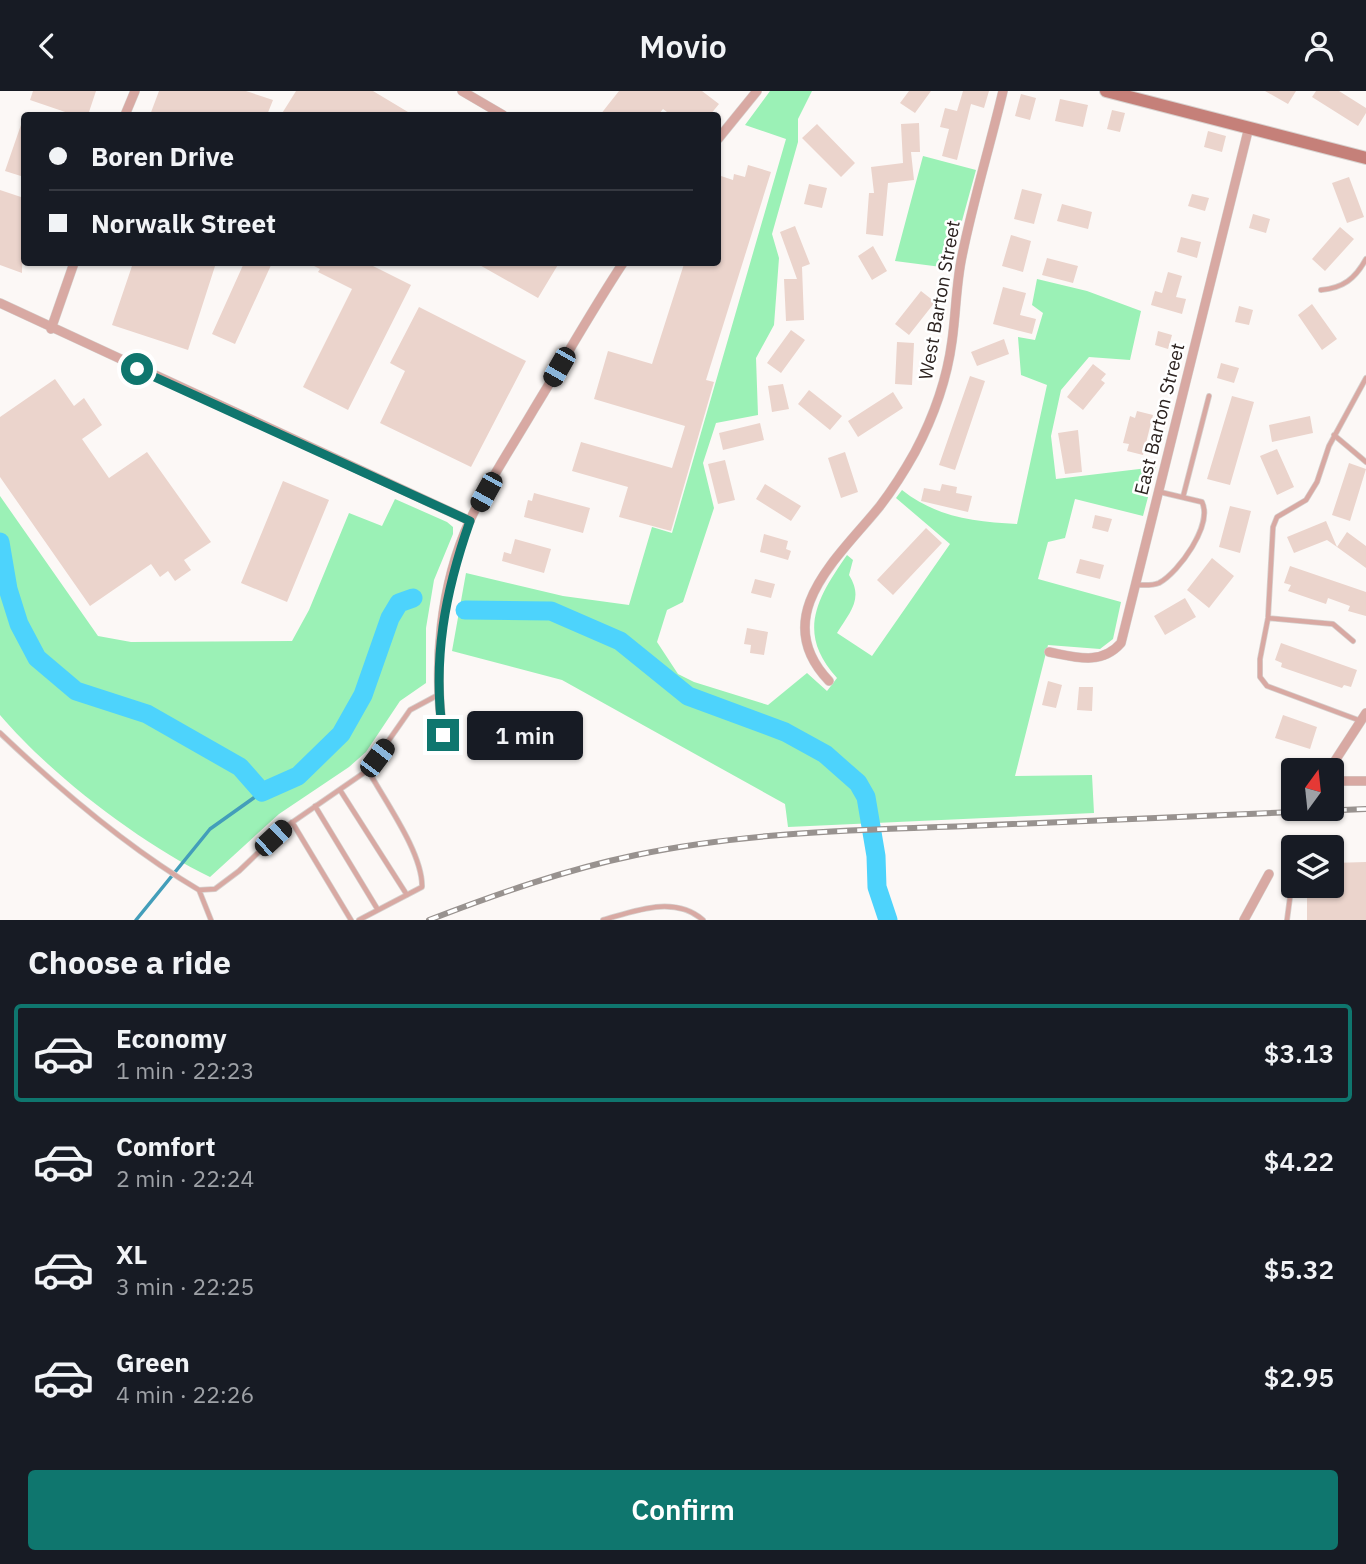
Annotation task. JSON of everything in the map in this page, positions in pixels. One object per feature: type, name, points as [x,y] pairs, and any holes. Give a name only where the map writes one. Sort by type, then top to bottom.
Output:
[{"type":"street","points":[[126,112],[135,91]]},
{"type":"street","points":[[462,91],[498,112]]},
{"type":"street","points":[[721,135],[757,91]]},
{"type":"street","name":"West Barton Street","points":[[829,681],[812,661],[806,647],[804,627],[808,603],[816,584],[891,492],[918,446],[936,404],[951,344],[963,251],[1003,91]]},
{"type":"street","points":[[1106,91],[1366,158]]},
{"type":"street","name":"East Barton Street","points":[[1049,652],[1096,658],[1115,650],[1125,632],[1249,127]]},
{"type":"street","points":[[51,329],[73,266]]},
{"type":"street","points":[[443,735],[439,695],[444,605],[470,521],[590,314],[621,266]]},
{"type":"street","points":[[0,303],[51,329],[470,521]]},
{"type":"street","points":[[1337,758],[1363,717]]},
{"type":"street","points":[[1344,781],[1366,781]]},
{"type":"street","points":[[1244,920],[1269,874]]},
{"type":"lane","points":[[1321,290],[1343,285],[1359,271],[1366,259]]},
{"type":"lane","points":[[1363,717],[1268,686],[1260,677],[1260,659],[1268,618],[1273,527],[1278,517],[1306,500],[1317,482],[1335,435],[1366,378]]},
{"type":"lane","points":[[1183,496],[1209,396]]},
{"type":"lane","points":[[1335,435],[1366,462]]},
{"type":"lane","points":[[1136,585],[1158,583],[1169,575],[1194,543],[1201,529],[1204,507],[1196,499],[1159,492]]},
{"type":"lane","points":[[1268,618],[1333,624],[1353,642]]},
{"type":"lane","points":[[199,890],[215,888],[239,871],[292,822],[368,770],[410,710],[439,695]]},
{"type":"lane","points":[[0,733],[31,763],[115,830],[199,890],[211,920]]},
{"type":"lane","points":[[359,920],[422,887],[422,875],[368,770]]},
{"type":"lane","points":[[340,790],[407,895]]},
{"type":"lane","points":[[315,806],[378,910]]},
{"type":"lane","points":[[292,822],[351,920]]},
{"type":"lane","points":[[1287,920],[1290,898]]},
{"type":"lane","points":[[603,920],[663,906],[691,911],[703,920]]},
{"type":"green space","points":[[770,91],[812,91],[798,119],[798,142],[772,234],[779,258],[774,325],[756,358],[758,415],[716,423],[703,463],[714,508],[683,602],[667,610],[657,642],[678,674],[694,682],[768,705],[807,673],[827,691],[837,678],[824,662],[817,646],[815,616],[827,586],[847,555],[853,560],[849,575],[855,598],[854,605],[837,633],[872,656],[950,544],[896,498],[902,490],[942,512],[986,522],[1017,524],[1047,385],[1021,375],[1018,337],[1035,340],[1043,313],[1032,305],[1037,279],[1087,291],[1141,311],[1130,360],[1089,357],[1061,390],[1051,436],[1056,479],[1156,467],[1143,516],[1075,499],[1065,538],[1048,542],[1038,579],[1121,602],[1113,639],[1100,649],[1048,645],[1015,776],[1092,775],[1094,813],[788,827],[785,804],[562,680],[452,651],[466,573],[563,596],[629,605],[652,527],[672,533],[786,139],[745,125]]},
{"type":"green space","points":[[923,156],[976,170],[949,268],[895,261]]},
{"type":"green space","points":[[0,496],[98,636],[131,642],[292,641],[309,610],[349,513],[382,526],[395,499],[453,527],[453,534],[434,580],[426,628],[426,683],[400,701],[366,752],[349,767],[279,814],[210,877],[155,846],[98,806],[44,761],[0,715]]},
{"type":"building","points":[[33,91],[96,91],[89,112],[65,112],[30,100]]},
{"type":"building","points":[[159,91],[246,91],[273,100],[268,112],[151,112]]},
{"type":"building","points":[[296,91],[373,91],[408,112],[283,112]]},
{"type":"building","points":[[619,91],[702,91],[719,104],[712,112],[667,112],[663,109],[660,112],[602,112]]},
{"type":"building","points":[[909,91],[931,91],[915,113],[900,103]]},
{"type":"building","points":[[963,91],[989,91],[984,108],[971,104],[957,160],[942,156],[949,129],[940,127],[945,108],[957,111]]},
{"type":"building","points":[[1265,91],[1296,91],[1288,104]]},
{"type":"building","points":[[1316,91],[1339,91],[1366,108],[1358,126],[1312,97]]},
{"type":"building","points":[[1021,94],[1036,98],[1030,120],[1015,116]]},
{"type":"building","points":[[1060,99],[1088,105],[1083,127],[1055,121]]},
{"type":"building","points":[[1112,110],[1125,113],[1120,132],[1107,129]]},
{"type":"building","points":[[919,123],[920,152],[911,152],[914,180],[888,183],[883,236],[866,234],[869,193],[874,193],[871,167],[903,163],[901,124]]},
{"type":"building","points":[[817,124],[855,163],[841,177],[802,138]]},
{"type":"building","points":[[21,125],[21,176],[5,171]]},
{"type":"building","points":[[1208,131],[1226,136],[1222,152],[1204,147]]},
{"type":"building","points":[[748,165],[771,172],[706,380],[714,382],[671,531],[619,517],[628,487],[572,471],[581,442],[672,468],[685,426],[594,399],[608,351],[652,364],[683,266],[721,266],[721,176],[733,180],[734,174],[745,177]]},
{"type":"building","points":[[1349,177],[1364,217],[1347,223],[1332,183]]},
{"type":"building","points":[[809,184],[827,188],[822,208],[804,204]]},
{"type":"building","points":[[1022,189],[1042,194],[1034,224],[1014,219]]},
{"type":"building","points":[[0,190],[21,197],[22,273],[0,265]]},
{"type":"building","points":[[1192,194],[1209,198],[1205,211],[1188,206]]},
{"type":"building","points":[[1062,204],[1092,212],[1088,229],[1057,221]]},
{"type":"building","points":[[1253,214],[1270,219],[1266,233],[1249,228]]},
{"type":"building","points":[[795,226],[810,264],[802,267],[804,320],[786,321],[784,279],[797,279],[780,232]]},
{"type":"building","points":[[1340,227],[1354,239],[1325,271],[1312,259]]},
{"type":"building","points":[[1011,235],[1031,241],[1023,272],[1002,266]]},
{"type":"building","points":[[1181,237],[1201,242],[1197,258],[1177,252]]},
{"type":"building","points":[[873,246],[887,271],[872,280],[858,256]]},
{"type":"building","points":[[1047,258],[1078,266],[1073,283],[1042,275]]},
{"type":"building","points":[[132,266],[215,266],[188,350],[112,325]]},
{"type":"building","points":[[243,266],[271,266],[235,344],[212,334]]},
{"type":"building","points":[[314,266],[373,266],[411,285],[348,410],[303,387],[352,289],[318,272],[320,269]]},
{"type":"building","points":[[481,266],[557,266],[538,298]]},
{"type":"building","points":[[1168,272],[1182,276],[1176,297],[1186,299],[1182,314],[1151,305],[1155,291],[1162,293]]},
{"type":"building","points":[[1003,287],[1026,293],[1020,315],[1036,319],[1032,334],[993,324]]},
{"type":"building","points":[[921,291],[935,302],[909,335],[895,324]]},
{"type":"building","points":[[1312,304],[1337,339],[1322,350],[1298,315]]},
{"type":"building","points":[[1239,306],[1253,310],[1249,325],[1235,322]]},
{"type":"building","points":[[419,307],[526,361],[471,467],[380,423],[405,371],[390,363]]},
{"type":"building","points":[[791,330],[805,340],[781,373],[767,363]]},
{"type":"building","points":[[1158,331],[1172,335],[1168,349],[1155,345]]},
{"type":"building","points":[[1004,339],[1009,354],[977,366],[971,352]]},
{"type":"building","points":[[897,342],[914,343],[912,385],[895,384]]},
{"type":"building","points":[[1221,363],[1239,368],[1234,383],[1217,378]]},
{"type":"building","points":[[1093,364],[1106,374],[1101,380],[1105,383],[1083,410],[1067,397]]},
{"type":"building","points":[[970,376],[985,381],[955,470],[939,465]]},
{"type":"building","points":[[55,379],[74,406],[84,398],[102,425],[82,439],[109,478],[147,452],[211,542],[184,560],[191,570],[175,581],[168,571],[160,577],[151,564],[90,606],[0,477],[0,417]]},
{"type":"building","points":[[783,384],[789,409],[772,412],[768,386]]},
{"type":"building","points":[[809,390],[842,416],[830,430],[798,404]]},
{"type":"building","points":[[893,392],[903,408],[858,437],[848,421]]},
{"type":"building","points":[[1232,396],[1254,402],[1230,485],[1207,479]]},
{"type":"building","points":[[1137,411],[1153,415],[1143,455],[1127,451],[1129,444],[1123,443],[1130,416],[1135,418]]},
{"type":"building","points":[[1310,416],[1313,433],[1272,442],[1269,425]]},
{"type":"building","points":[[760,423],[764,440],[723,450],[719,433]]},
{"type":"building","points":[[1078,430],[1082,472],[1065,474],[1058,433]]},
{"type":"building","points":[[1277,449],[1294,487],[1277,495],[1260,456]]},
{"type":"building","points":[[845,452],[858,492],[841,498],[828,458]]},
{"type":"building","points":[[725,460],[735,500],[718,504],[708,464]]},
{"type":"building","points":[[1349,463],[1366,469],[1350,521],[1332,515]]},
{"type":"building","points":[[283,481],[329,500],[287,602],[241,583]]},
{"type":"building","points":[[765,484],[801,506],[791,521],[756,499]]},
{"type":"building","points":[[942,484],[957,487],[956,493],[972,496],[968,512],[921,501],[924,488],[940,491]]},
{"type":"building","points":[[534,493],[590,508],[583,533],[524,517],[528,500],[532,501]]},
{"type":"building","points":[[1230,506],[1251,511],[1240,553],[1219,547]]},
{"type":"building","points":[[1095,515],[1112,519],[1108,532],[1092,528]]},
{"type":"building","points":[[1326,521],[1337,547],[1327,540],[1294,553],[1287,537]]},
{"type":"building","points":[[926,528],[942,543],[893,595],[877,580]]},
{"type":"building","points":[[1347,532],[1366,546],[1366,568],[1337,547]]},
{"type":"building","points":[[764,534],[788,541],[786,549],[791,551],[788,560],[760,552]]},
{"type":"building","points":[[515,539],[551,549],[544,573],[502,561],[504,552],[511,554]]},
{"type":"building","points":[[1212,558],[1234,576],[1209,608],[1187,590]]},
{"type":"building","points":[[1080,559],[1104,565],[1100,579],[1076,573]]},
{"type":"building","points":[[1290,566],[1366,592],[1366,616],[1348,611],[1350,606],[1328,598],[1326,604],[1288,591],[1291,585],[1284,583]]},
{"type":"building","points":[[755,579],[775,584],[771,598],[751,593]]},
{"type":"building","points":[[1185,598],[1196,617],[1165,635],[1154,616]]},
{"type":"building","points":[[747,628],[768,632],[764,655],[750,653],[751,645],[744,644]]},
{"type":"building","points":[[1281,643],[1357,670],[1351,687],[1344,685],[1342,688],[1281,667],[1282,663],[1275,660]]},
{"type":"building","points":[[1048,681],[1062,685],[1056,708],[1042,705]]},
{"type":"building","points":[[1079,687],[1093,687],[1092,711],[1077,710]]},
{"type":"building","points":[[1283,715],[1317,727],[1310,749],[1275,738]]},
{"type":"building","points":[[1366,862],[1366,920],[1307,920],[1307,898],[1344,898],[1344,863]]},
{"type":"waterway","points":[[0,542],[8,589],[19,624],[37,658],[76,691],[147,714],[240,767],[262,792],[298,776],[341,734],[363,695],[390,618],[399,603],[413,598]]},
{"type":"waterway","points":[[465,610],[551,611],[620,641],[688,696],[785,732],[825,754],[858,783],[866,797],[876,856],[877,887],[888,920]]},
{"type":"waterway","points":[[136,920],[210,829],[262,792]]},
{"type":"railway","points":[[429,920],[557,875],[636,855],[718,841],[843,831],[1366,809]]},
{"type":"route","points":[[137,369],[470,521],[444,605],[439,661],[439,702],[443,735]]}]
